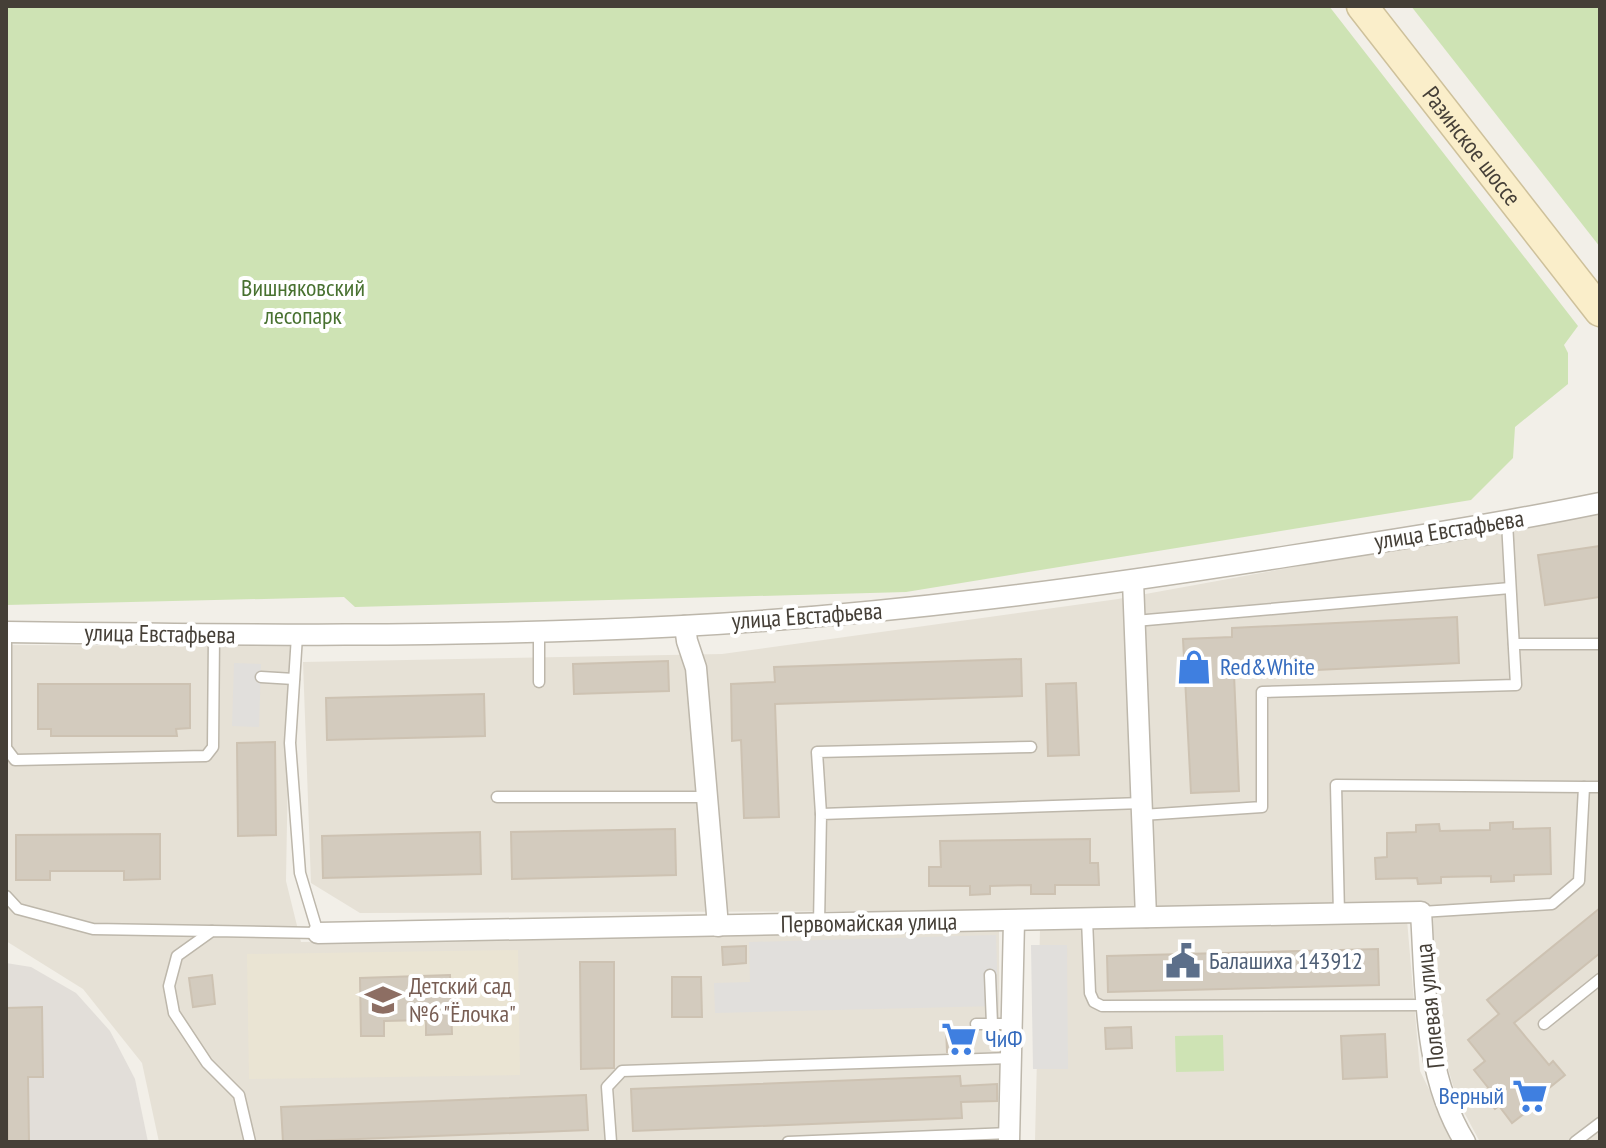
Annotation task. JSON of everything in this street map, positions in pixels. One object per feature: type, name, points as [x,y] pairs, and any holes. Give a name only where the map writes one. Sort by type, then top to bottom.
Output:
[{"type":"main road","name":"Разинское шоссе","points":[[1362,6],[1591,299]]},
{"type":"street","name":"улица Евстафьева","points":[[6,632],[297,636],[539,631],[685,626],[911,608],[1133,581],[1507,522],[1600,503]]},
{"type":"street","points":[[1133,581],[1146,917]]},
{"type":"street","points":[[685,626],[696,668],[718,926]]},
{"type":"street","name":"Первомайская улица","points":[[318,933],[1339,916],[1421,912]]},
{"type":"street","name":"Полевая улица","points":[[1421,912],[1435,1070],[1452,1121],[1465,1142]]},
{"type":"street","points":[[1010,1138],[1011,1058],[1002,1024],[1014,921]]},
{"type":"lane","points":[[821,814],[1262,807],[1262,692],[1516,685],[1507,522]]},
{"type":"lane","points":[[1135,621],[1510,588]]},
{"type":"lane","points":[[539,631],[539,682]]},
{"type":"lane","points":[[6,632],[6,748],[15,760],[206,756],[213,747],[214,635]]},
{"type":"lane","points":[[6,896],[18,909],[93,929],[318,933],[300,873],[290,743],[297,636]]},
{"type":"lane","points":[[1514,644],[1600,644]]},
{"type":"lane","points":[[261,677],[294,679]]},
{"type":"lane","points":[[819,924],[821,814],[817,752],[1031,747]]},
{"type":"lane","points":[[1339,916],[1336,785],[1600,787]]},
{"type":"lane","points":[[1421,912],[1552,904],[1579,881],[1584,787]]},
{"type":"lane","points":[[497,797],[707,797]]},
{"type":"lane","points":[[1087,919],[1090,993],[1094,1002],[1102,1006],[1427,1005]]},
{"type":"lane","points":[[212,931],[177,956],[169,986],[174,1013],[207,1063],[239,1095],[250,1142]]},
{"type":"lane","points":[[976,1024],[1002,1024],[990,975]]},
{"type":"lane","points":[[1544,1024],[1600,979]]},
{"type":"lane","points":[[611,1142],[607,1087],[622,1071],[1011,1058]]},
{"type":"lane","points":[[1575,1142],[1600,1123]]},
{"type":"lane","points":[[788,1142],[1010,1138]]},
{"type":"shaded area","points":[[1600,511],[1600,1142],[1480,1142],[1457,1099],[1443,1051],[1426,909],[360,913],[311,883],[303,662],[722,654],[1118,599]]},
{"type":"shaded area","points":[[6,645],[290,646],[286,881],[301,942],[999,931],[1000,1142],[159,1142],[142,1063],[83,989],[6,941]]},
{"type":"shaded area","points":[[234,663],[261,664],[259,727],[232,726]]},
{"type":"shaded area","points":[[1407,920],[1420,1071],[1455,1142],[1035,1142],[1040,929]]},
{"type":"shaded area","points":[[996,935],[998,1006],[715,1013],[714,983],[750,982],[749,942]]},
{"type":"shaded area","points":[[1031,945],[1067,945],[1068,1069],[1033,1069]]},
{"type":"shaded area","name":"Детский сад №6 \"Ёлочка\"","points":[[518,950],[520,1075],[249,1079],[247,954]]},
{"type":"shaded area","points":[[6,963],[31,967],[76,993],[110,1031],[135,1079],[148,1142],[6,1142]]},
{"type":"green space","name":"Вишняковский лесопарк","points":[[6,6],[1329,6],[1578,326],[1564,345],[1568,353],[1568,384],[1515,427],[1513,458],[1471,500],[906,592],[355,607],[344,597],[6,605]]},
{"type":"green space","points":[[1411,6],[1600,6],[1600,247]]},
{"type":"green space","points":[[1223,1035],[1224,1071],[1176,1072],[1175,1036]]},
{"type":"building","points":[[1600,546],[1600,597],[1545,605],[1538,555]]},
{"type":"building","points":[[1457,617],[1459,663],[1234,674],[1239,791],[1191,793],[1183,639],[1232,637],[1232,628]]},
{"type":"building","points":[[1021,659],[1022,696],[775,704],[779,817],[744,818],[741,740],[732,741],[731,684],[775,682],[774,667]]},
{"type":"building","points":[[668,661],[669,691],[574,694],[573,664]]},
{"type":"building","points":[[1076,683],[1079,755],[1048,756],[1046,684]]},
{"type":"building","points":[[38,684],[190,684],[190,728],[176,729],[177,736],[51,736],[51,729],[38,729]]},
{"type":"building","points":[[484,694],[485,736],[327,740],[326,698]]},
{"type":"building","points":[[275,742],[276,835],[238,836],[237,743]]},
{"type":"building","points":[[1513,822],[1513,829],[1550,828],[1551,874],[1514,875],[1514,881],[1491,882],[1491,876],[1441,877],[1441,883],[1418,884],[1417,878],[1376,879],[1375,858],[1387,857],[1387,833],[1416,832],[1416,825],[1439,824],[1440,831],[1490,830],[1490,823]]},
{"type":"building","points":[[675,829],[676,875],[512,879],[511,832]]},
{"type":"building","points":[[480,832],[481,874],[323,878],[322,836]]},
{"type":"building","points":[[160,834],[160,879],[124,880],[124,871],[50,871],[50,880],[16,880],[16,835]]},
{"type":"building","points":[[1090,839],[1090,863],[1098,863],[1099,885],[1055,885],[1055,894],[1031,894],[1031,885],[990,886],[990,894],[970,895],[970,886],[929,886],[929,867],[941,867],[940,841]]},
{"type":"building","points":[[1600,908],[1600,953],[1514,1023],[1549,1065],[1553,1061],[1565,1075],[1527,1106],[1530,1109],[1512,1123],[1499,1106],[1495,1109],[1483,1095],[1490,1090],[1474,1070],[1485,1061],[1468,1040],[1499,1014],[1487,1000]]},
{"type":"building","points":[[746,946],[746,963],[723,965],[722,947]]},
{"type":"building","points":[[1378,949],[1379,985],[1108,992],[1107,956]]},
{"type":"building","points":[[580,962],[614,962],[614,1068],[581,1069]]},
{"type":"building","points":[[212,975],[215,1004],[193,1007],[189,978]]},
{"type":"building","points":[[450,975],[452,1034],[426,1035],[426,1020],[384,1021],[384,1036],[361,1036],[360,978]]},
{"type":"building","points":[[672,977],[701,977],[702,1017],[672,1017]]},
{"type":"building","points":[[42,1007],[43,1077],[28,1077],[29,1142],[8,1142],[6,1008]]},
{"type":"building","name":"ЧиФ","points":[[969,1027],[972,1050],[947,1052],[946,1028]]},
{"type":"building","points":[[1131,1027],[1132,1048],[1106,1049],[1105,1028]]},
{"type":"building","points":[[1385,1034],[1387,1077],[1343,1079],[1341,1036]]},
{"type":"building","points":[[960,1076],[961,1086],[997,1084],[997,1101],[961,1102],[962,1118],[633,1131],[631,1089]]},
{"type":"building","points":[[586,1095],[588,1130],[283,1142],[281,1107]]},
{"type":"place","name":"Red&White","points":[[1194,667]]},
{"type":"place","name":"Балашиха 143912","points":[[1183,961]]},
{"type":"place","name":"Детский сад №6 \"Ёлочка\"","points":[[383,1000]]},
{"type":"place","name":"ЧиФ","points":[[959,1039]]},
{"type":"place","name":"Верный","points":[[1530,1096]]}]
